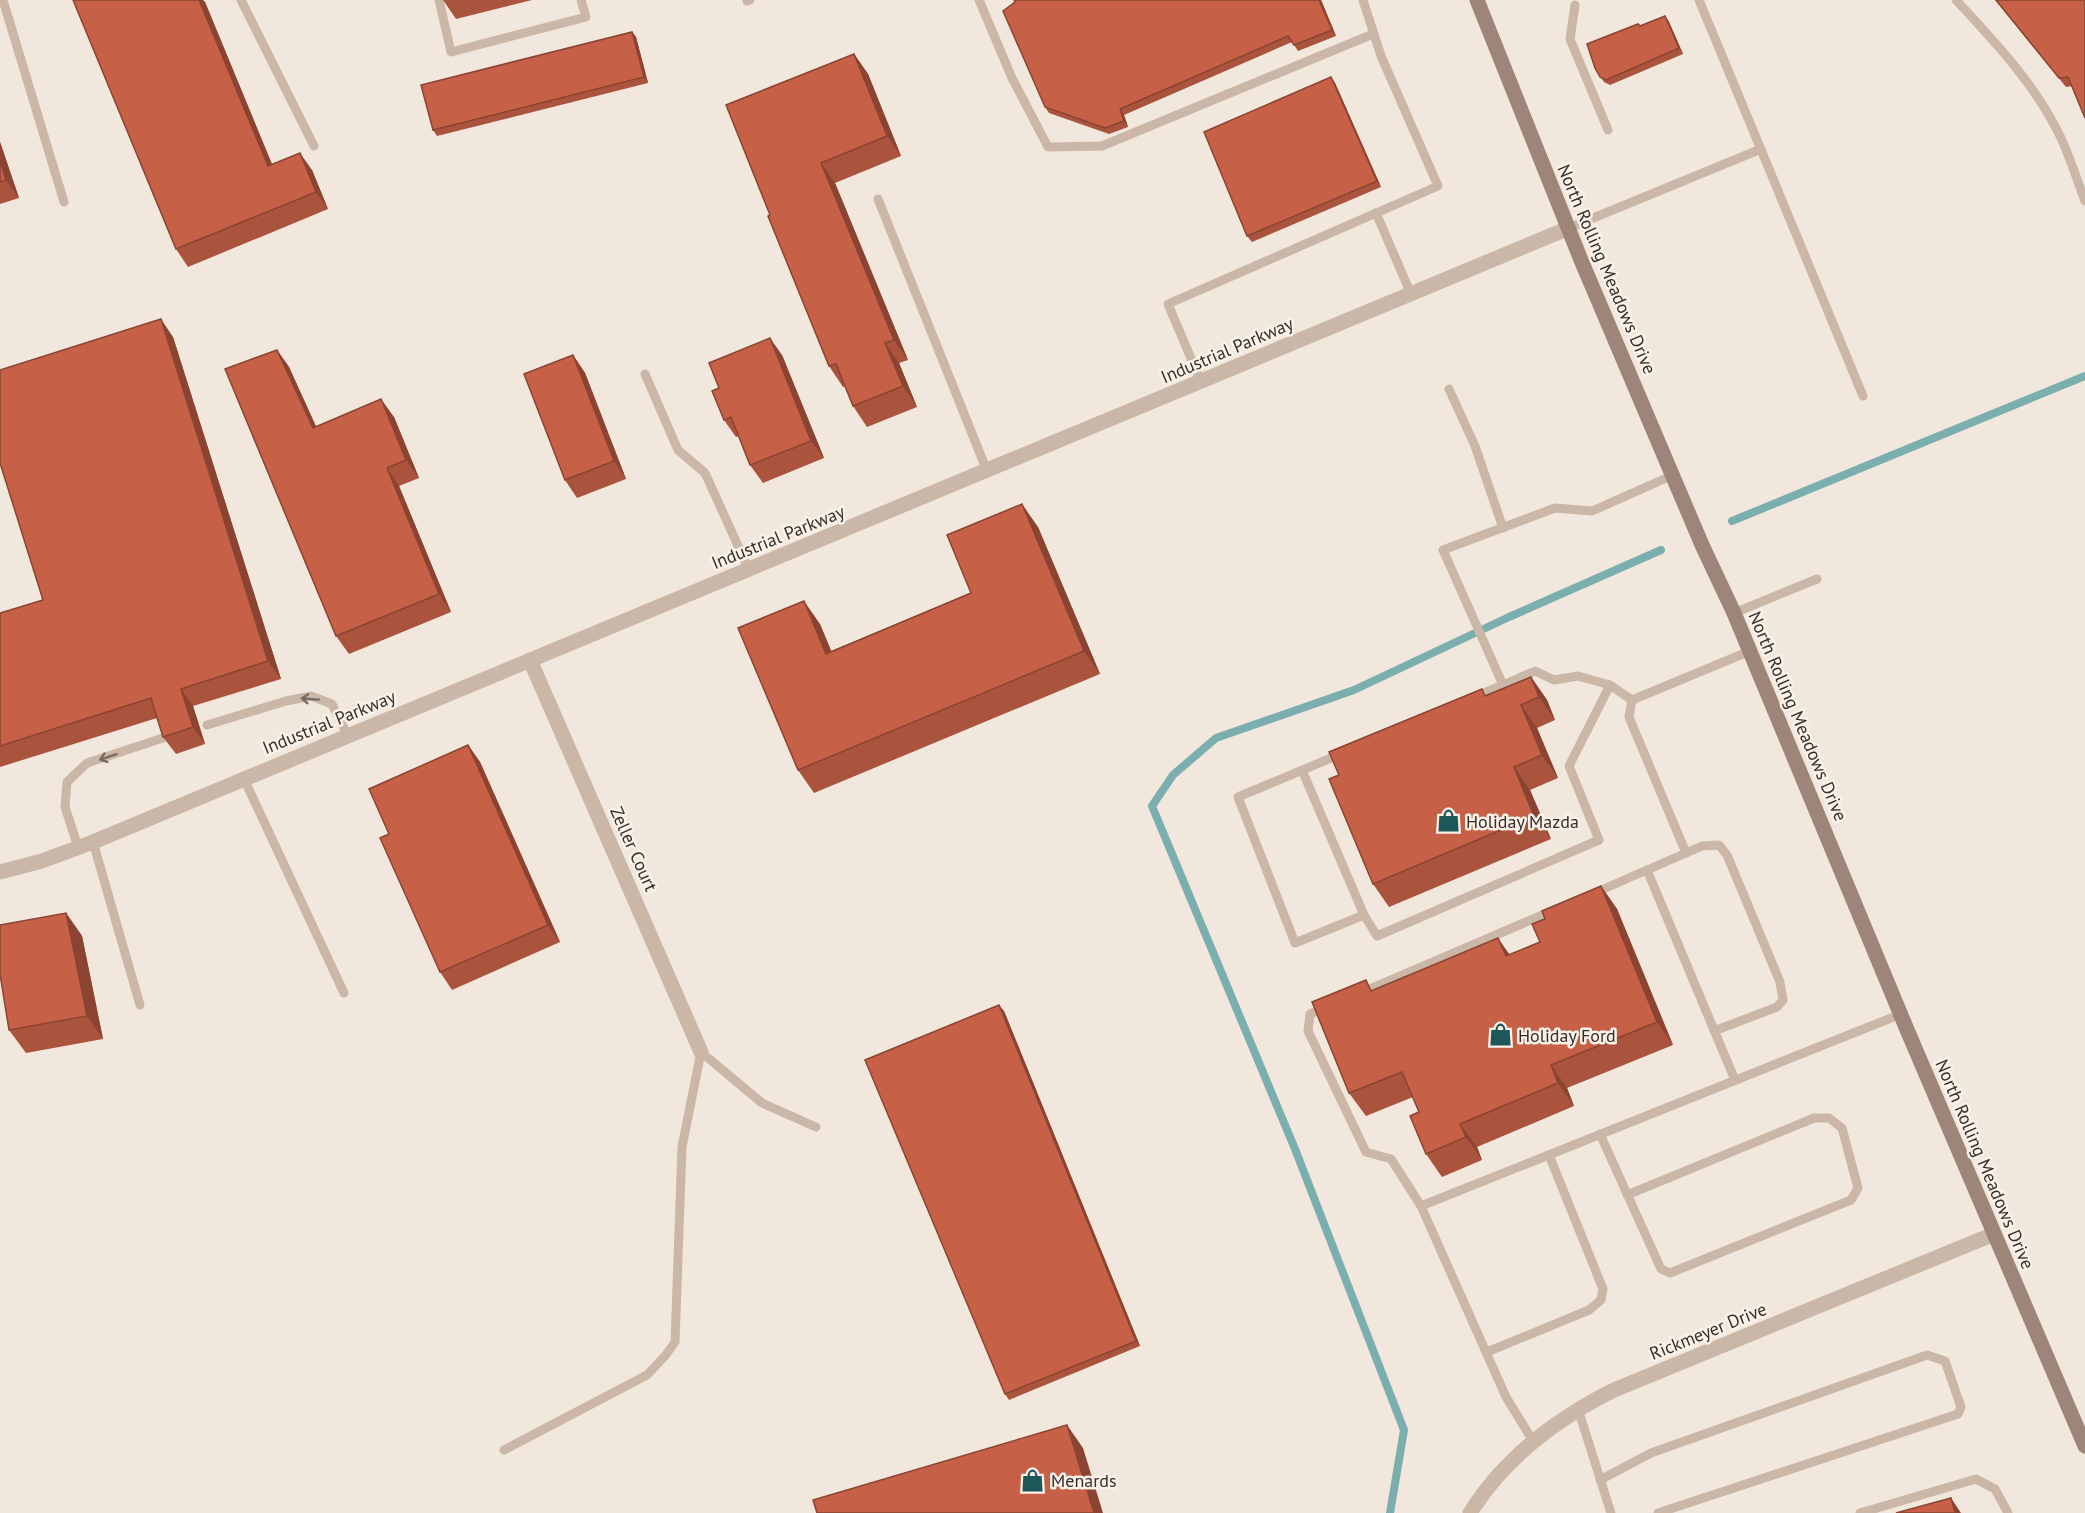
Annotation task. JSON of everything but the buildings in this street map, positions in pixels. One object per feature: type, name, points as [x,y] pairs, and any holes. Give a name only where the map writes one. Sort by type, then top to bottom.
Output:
[{"type":"main road","name":"North Rolling Meadows Drive","points":[[1477,0],[1569,228],[1702,544],[1734,613],[1994,1234],[2081,1426],[2085,1446]]},
{"type":"street","name":"Industrial Parkway","points":[[0,872],[42,861],[86,844],[1569,228]]},
{"type":"street","name":"Zeller Court","points":[[530,660],[701,1053]]},
{"type":"street","name":"Rickmeyer Drive","points":[[1470,1513],[1494,1480],[1533,1441],[1578,1409],[1625,1386],[1994,1234]]},
{"type":"lane","points":[[3,0],[64,202]]},
{"type":"lane","points":[[241,0],[314,146]]},
{"type":"lane","points":[[439,0],[452,52],[586,17],[581,0]]},
{"type":"lane","points":[[979,0],[1012,78],[1048,147],[1102,146],[1373,34]]},
{"type":"lane","points":[[1201,382],[1168,304],[1438,186],[1381,56],[1363,0]]},
{"type":"lane","points":[[1699,0],[1863,396]]},
{"type":"lane","points":[[1956,0],[2002,50],[2033,90],[2058,132],[2085,201]]},
{"type":"lane","points":[[1575,5],[1570,39],[1608,129]]},
{"type":"lane","points":[[1569,228],[1761,149]]},
{"type":"lane","points":[[878,199],[987,471]]},
{"type":"lane","points":[[1376,213],[1411,294]]},
{"type":"lane","points":[[645,374],[678,450],[705,473],[749,570]]},
{"type":"lane","points":[[1449,389],[1475,446],[1503,528]]},
{"type":"lane","points":[[1503,685],[1443,550],[1555,508],[1592,512],[1673,475]]},
{"type":"lane","points":[[1734,613],[1817,579]]},
{"type":"lane","points":[[1632,700],[1750,651]]},
{"type":"lane","points":[[1461,703],[1535,671],[1554,680],[1578,676],[1610,685],[1632,700]]},
{"type":"lane","points":[[1302,770],[1364,915],[1377,936],[1599,840],[1569,766],[1610,685]]},
{"type":"lane","points":[[207,725],[286,701],[311,696],[332,704],[348,736]]},
{"type":"lane","points":[[1632,700],[1629,717],[1686,853]]},
{"type":"lane","points":[[140,1005],[86,844],[64,807],[67,782],[87,763],[163,738]]},
{"type":"lane","points":[[1355,748],[1238,797],[1295,944],[1364,915]]},
{"type":"lane","points":[[244,779],[344,993]]},
{"type":"lane","points":[[1583,898],[1702,846],[1719,845],[1727,855],[1780,982],[1783,1000],[1777,1007],[1714,1031]]},
{"type":"lane","points":[[1647,870],[1735,1080]]},
{"type":"lane","points":[[1359,994],[1562,907]]},
{"type":"lane","points":[[1339,1002],[1310,1014],[1308,1032],[1366,1152],[1391,1159],[1421,1206],[1506,1396],[1533,1441]]},
{"type":"lane","points":[[1421,1206],[1901,1014]]},
{"type":"lane","points":[[504,1450],[647,1375],[675,1342],[682,1147],[701,1053],[762,1103],[816,1127]]},
{"type":"lane","points":[[1600,1134],[1627,1195],[1660,1269],[1670,1273],[1851,1200],[1858,1188],[1842,1128],[1829,1118],[1814,1118],[1627,1195]]},
{"type":"lane","points":[[1486,1352],[1589,1310],[1601,1300],[1603,1289],[1549,1155]]},
{"type":"lane","points":[[1600,1480],[1651,1453],[1927,1355],[1945,1360],[1961,1407],[1958,1414],[1658,1513]]},
{"type":"lane","points":[[1578,1409],[1611,1513]]},
{"type":"lane","points":[[1860,1513],[1976,1479],[1995,1489],[2008,1513]]},
{"type":"waterway","points":[[1732,521],[2085,376]]},
{"type":"waterway","points":[[1390,1513],[1404,1430],[1295,1149],[1152,806],[1173,775],[1216,738],[1354,690],[1509,617],[1661,550]]},
{"type":"place","name":"Holiday Mazda","points":[[1448,821]]},
{"type":"place","name":"Holiday Ford","points":[[1500,1035]]},
{"type":"place","name":"Menards","points":[[1033,1480]]}]
